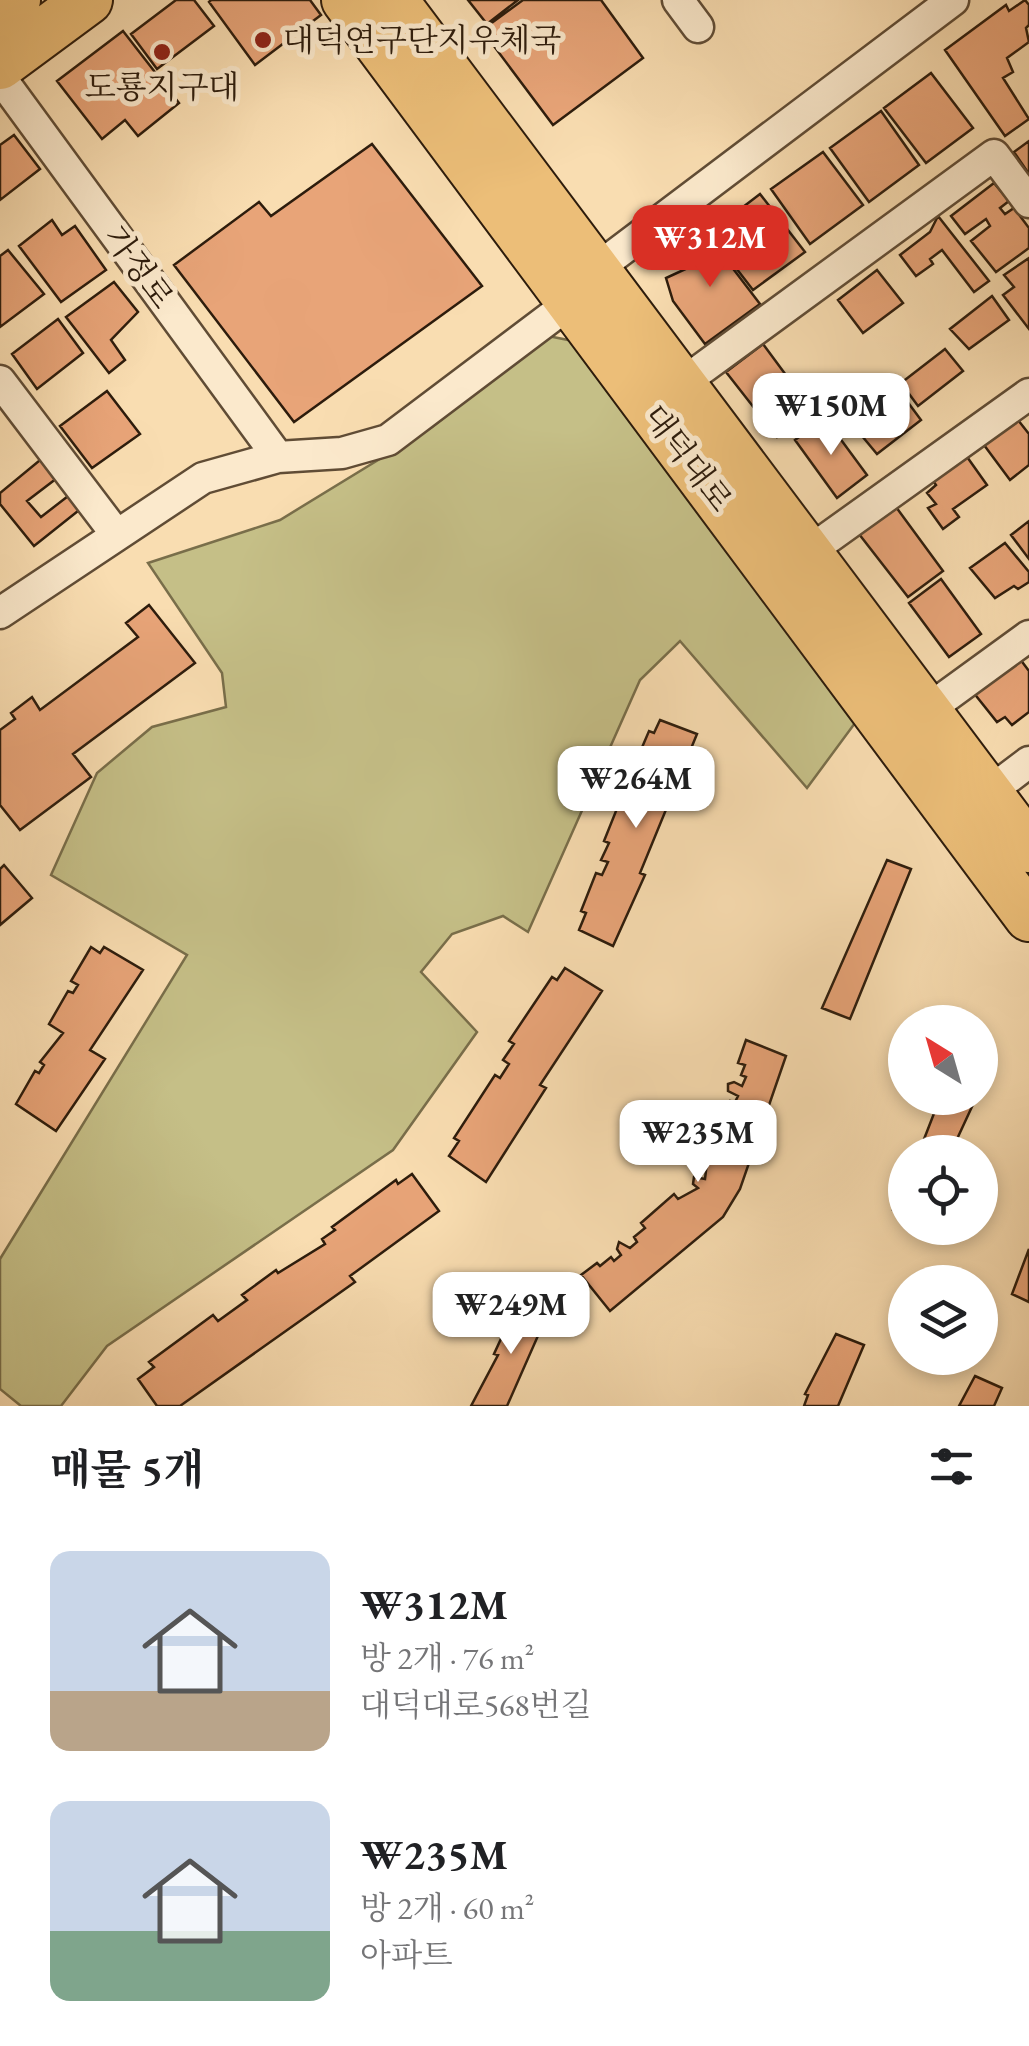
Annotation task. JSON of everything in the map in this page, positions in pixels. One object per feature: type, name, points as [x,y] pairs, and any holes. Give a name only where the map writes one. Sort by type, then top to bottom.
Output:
[{"type":"main road","points":[[0,12],[16,0]]},
{"type":"main road","points":[[0,65],[88,0]]},
{"type":"main road","name":"대덕대로","points":[[346,0],[583,286],[681,384],[1029,848]]},
{"type":"main road","name":"대덕대로","points":[[393,0],[583,286],[1029,917]]},
{"type":"street","points":[[678,0],[698,27]]},
{"type":"street","points":[[0,613],[203,478],[278,457],[342,453],[388,440],[954,0]]},
{"type":"street","name":"가정로","points":[[0,76],[278,457]]},
{"type":"street","points":[[681,384],[994,155],[1029,202]]},
{"type":"street","points":[[0,381],[116,534]]},
{"type":"street","points":[[807,552],[1029,394]]},
{"type":"street","points":[[926,711],[1029,636]]},
{"type":"street","points":[[988,793],[1029,762]]},
{"type":"shaded area","points":[[548,336],[578,342],[855,723],[807,788],[680,641],[640,680],[528,932],[503,916],[452,934],[421,972],[477,1032],[393,1150],[107,1346],[61,1406],[21,1406],[0,1389],[0,1259],[187,955],[51,875],[97,773],[152,727],[226,707],[222,673],[148,563],[280,520],[432,427]]},
{"type":"building","name":"도룡지구대","points":[[176,0],[194,0],[214,26],[157,69],[131,34]]},
{"type":"building","name":"대덕연구단지우체국","points":[[211,0],[310,0],[321,15],[255,65]]},
{"type":"building","points":[[468,0],[518,0],[487,24]]},
{"type":"building","points":[[523,0],[601,0],[643,58],[553,125],[482,30]]},
{"type":"building","points":[[1025,0],[1029,5],[1029,42],[1007,58],[1013,72],[1003,78],[1029,119],[1005,136],[945,50],[1006,5],[1009,11]]},
{"type":"building","points":[[123,31],[179,103],[138,136],[125,120],[102,139],[57,81]]},
{"type":"building","points":[[931,73],[973,128],[926,163],[884,108]]},
{"type":"building","points":[[881,111],[919,165],[869,202],[830,148]]},
{"type":"building","points":[[14,135],[40,169],[0,200],[0,145]]},
{"type":"building","points":[[1029,141],[1029,174],[1014,152]]},
{"type":"building","points":[[372,144],[482,286],[294,422],[174,265],[259,202],[271,216]]},
{"type":"building","points":[[823,152],[863,205],[810,244],[771,189]]},
{"type":"building","points":[[994,183],[1009,201],[1000,208],[1005,214],[1014,208],[1029,228],[1029,248],[996,272],[971,241],[990,226],[986,219],[965,234],[951,216]]},
{"type":"building","points":[[760,194],[805,252],[753,290],[709,233]]},
{"type":"building","points":[[938,216],[989,281],[974,292],[942,250],[930,259],[933,264],[916,276],[900,255],[930,232]]},
{"type":"building","points":[[52,220],[62,235],[75,226],[106,270],[61,302],[19,246]]},
{"type":"building","points":[[702,228],[760,304],[705,344],[673,301],[666,278],[690,267],[695,260],[682,242]]},
{"type":"building","points":[[8,250],[44,294],[0,327],[0,256]]},
{"type":"building","points":[[1029,258],[1029,329],[1003,295],[1014,287],[1004,275]]},
{"type":"building","points":[[877,270],[903,303],[863,333],[838,300]]},
{"type":"building","points":[[114,282],[138,312],[111,340],[125,360],[109,373],[66,317]]},
{"type":"building","points":[[992,296],[1009,320],[969,349],[950,329]]},
{"type":"building","points":[[58,319],[83,353],[37,389],[12,354]]},
{"type":"building","points":[[763,344],[797,390],[812,378],[829,400],[777,437],[726,372]]},
{"type":"building","points":[[945,349],[963,371],[918,406],[901,383]]},
{"type":"building","points":[[898,389],[921,420],[877,454],[852,424]]},
{"type":"building","points":[[107,391],[140,434],[92,468],[60,426]]},
{"type":"building","points":[[825,418],[867,475],[837,498],[795,440]]},
{"type":"building","points":[[1018,420],[1029,434],[1029,465],[1010,480],[984,445]]},
{"type":"building","points":[[965,454],[987,485],[953,509],[959,517],[943,529],[928,508],[936,504],[927,493],[936,485],[931,478]]},
{"type":"building","points":[[45,456],[61,475],[27,501],[41,517],[72,493],[83,507],[34,546],[0,504],[0,493]]},
{"type":"building","points":[[896,507],[943,571],[908,597],[859,534]]},
{"type":"building","points":[[1029,521],[1029,559],[1011,535]]},
{"type":"building","points":[[1005,543],[1029,572],[1029,582],[995,598],[970,568]]},
{"type":"building","points":[[941,579],[981,634],[949,657],[909,603]]},
{"type":"building","points":[[149,605],[195,663],[73,754],[91,777],[20,830],[0,805],[0,730],[15,719],[11,713],[32,697],[40,710],[138,637],[126,623]]},
{"type":"building","points":[[1020,659],[1029,671],[1029,712],[1012,725],[1005,717],[997,722],[973,692]]},
{"type":"building","points":[[660,720],[697,734],[640,873],[645,875],[613,946],[579,930],[586,913],[581,911],[596,873],[602,875],[608,862],[601,860],[609,843],[604,841],[620,801],[625,803],[638,773],[632,771],[649,731],[654,733]]},
{"type":"building","points":[[887,860],[911,869],[850,1019],[822,1008]]},
{"type":"building","points":[[4,865],[32,898],[0,925],[0,869]]},
{"type":"building","points":[[91,947],[100,953],[104,947],[143,970],[90,1050],[105,1059],[56,1131],[16,1104],[35,1071],[39,1073],[44,1065],[40,1062],[63,1033],[49,1024],[68,991],[73,993],[78,985],[71,981]]},
{"type":"building","points":[[565,968],[602,991],[540,1085],[546,1088],[486,1182],[449,1156],[459,1141],[454,1138],[495,1075],[500,1078],[509,1064],[503,1060],[514,1044],[509,1041],[552,977],[557,980]]},
{"type":"building","points":[[746,1040],[786,1056],[740,1189],[723,1217],[610,1311],[581,1275],[611,1257],[614,1261],[621,1255],[617,1249],[619,1242],[630,1248],[637,1242],[634,1237],[645,1228],[641,1223],[674,1194],[678,1199],[698,1188],[693,1184],[694,1177],[705,1179],[707,1162],[701,1160],[720,1109],[725,1111],[738,1096],[728,1091],[728,1084],[742,1086],[746,1077],[741,1075],[745,1065],[738,1063]]},
{"type":"building","points":[[933,1115],[968,1115],[959,1135],[926,1135]]},
{"type":"building","points":[[412,1174],[439,1211],[350,1276],[355,1282],[180,1406],[157,1406],[138,1379],[154,1367],[149,1362],[213,1315],[218,1321],[247,1300],[242,1295],[276,1270],[278,1273],[325,1244],[322,1239],[335,1230],[332,1227],[396,1180],[398,1184]]},
{"type":"building","points":[[1029,1249],[1029,1302],[1012,1294]]},
{"type":"building","points":[[521,1303],[548,1313],[507,1406],[471,1406],[498,1355],[494,1354],[512,1315]]},
{"type":"building","points":[[836,1334],[864,1345],[838,1406],[804,1406],[808,1395],[805,1394]]},
{"type":"building","points":[[975,1376],[1002,1388],[994,1406],[959,1406]]},
{"type":"place","name":"대덕연구단지우체국","points":[[263,40]]},
{"type":"place","name":"도룡지구대","points":[[162,52]]}]
